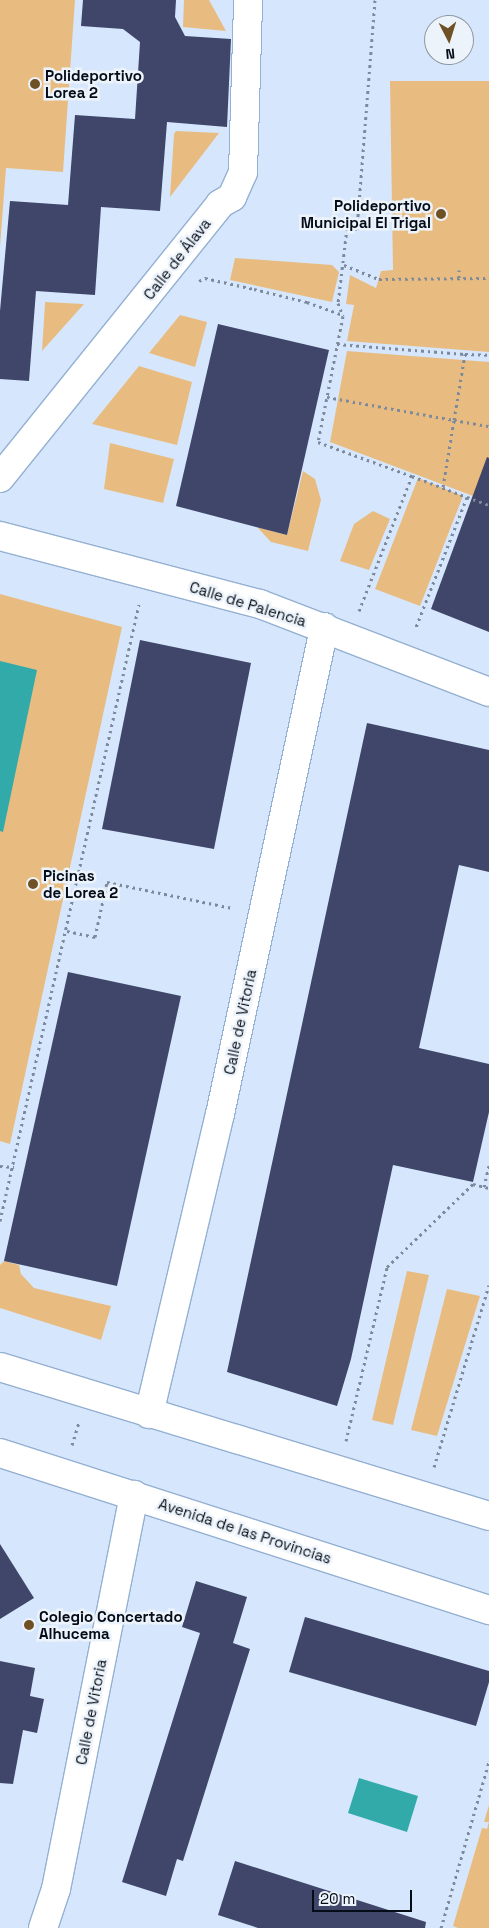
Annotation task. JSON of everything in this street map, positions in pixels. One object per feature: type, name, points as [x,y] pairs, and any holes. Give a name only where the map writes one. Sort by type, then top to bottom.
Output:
[{"type":"street","name":"Calle de Álava","points":[[0,478],[220,204],[232,197],[243,172],[248,0]]},
{"type":"street","name":"Calle de Palencia","points":[[0,536],[260,604],[489,692]]},
{"type":"street","name":"Calle de Vitoria","points":[[149,1414],[177,1306],[324,627]]},
{"type":"street","points":[[0,1367],[149,1414],[489,1516]]},
{"type":"street","name":"Avenida de las Provincias","points":[[0,1453],[489,1610]]},
{"type":"street","name":"Calle de Vitoria","points":[[43,1928],[56,1889],[134,1495]]},
{"type":"path","points":[[375,0],[357,229],[347,228],[338,303],[342,316],[318,442],[489,505]]},
{"type":"path","points":[[344,265],[379,279],[489,278]]},
{"type":"path","points":[[459,278],[460,270]]},
{"type":"path","points":[[192,285],[205,278],[307,302],[342,316]]},
{"type":"path","points":[[337,344],[489,355]]},
{"type":"path","points":[[443,487],[465,354]]},
{"type":"path","points":[[327,397],[489,426]]},
{"type":"path","points":[[349,637],[412,476]]},
{"type":"path","points":[[404,659],[466,497]]},
{"type":"path","points":[[0,1221],[14,1167],[146,574]]},
{"type":"path","points":[[67,931],[95,937],[107,882],[263,915]]},
{"type":"path","points":[[0,1166],[14,1167]]},
{"type":"path","points":[[339,1471],[387,1267],[473,1184],[487,1187],[489,1166]]},
{"type":"path","points":[[425,1497],[489,1285]]},
{"type":"path","points":[[63,1473],[87,1395]]},
{"type":"path","points":[[441,1928],[489,1762]]},
{"type":"shaded area","name":"Polideportivo Lorea 2","points":[[0,0],[75,0],[63,172],[6,168],[0,247]]},
{"type":"shaded area","points":[[184,0],[209,0],[226,31],[183,27]]},
{"type":"shaded area","name":"Polideportivo Municipal El Trigal","points":[[390,81],[489,81],[489,352],[347,341],[354,305],[346,304],[350,275],[376,288],[381,271],[393,270]]},
{"type":"shaded area","points":[[176,131],[219,133],[170,197],[174,134]]},
{"type":"shaded area","points":[[235,258],[332,265],[339,272],[332,302],[230,280]]},
{"type":"shaded area","points":[[45,303],[84,304],[42,351]]},
{"type":"shaded area","points":[[180,315],[207,322],[195,367],[149,353]]},
{"type":"shaded area","points":[[347,351],[489,362],[489,502],[330,442]]},
{"type":"shaded area","points":[[139,366],[192,382],[177,445],[92,424]]},
{"type":"shaded area","points":[[110,443],[174,459],[163,503],[104,489]]},
{"type":"shaded area","points":[[303,471],[315,479],[321,500],[308,551],[271,542],[257,527],[287,535]]},
{"type":"shaded area","points":[[418,478],[463,496],[420,606],[375,589]]},
{"type":"shaded area","points":[[373,511],[390,519],[369,570],[340,561],[354,524]]},
{"type":"shaded area","name":"Picinas de Lorea 2","points":[[0,594],[122,627],[10,1144],[0,1141]]},
{"type":"shaded area","points":[[0,661],[37,670],[3,832],[0,831]]},
{"type":"shaded area","points":[[4,1261],[19,1265],[21,1274],[34,1288],[111,1306],[101,1340],[0,1308],[0,1265]]},
{"type":"shaded area","points":[[407,1271],[429,1275],[393,1425],[372,1420]]},
{"type":"shaded area","points":[[447,1289],[480,1296],[437,1436],[411,1430]]},
{"type":"shaded area","points":[[359,1778],[418,1796],[407,1832],[348,1813]]},
{"type":"shaded area","points":[[489,1805],[489,1822],[484,1822]]},
{"type":"shaded area","points":[[489,1822],[489,1928],[458,1928],[453,1926],[482,1828],[487,1829]]},
{"type":"building","points":[[83,0],[176,0],[175,17],[185,36],[231,39],[227,127],[167,122],[160,211],[101,207],[95,295],[36,291],[29,381],[0,379],[0,311],[10,201],[68,205],[75,115],[135,119],[140,42],[123,29],[81,26]]},
{"type":"building","points":[[218,324],[329,350],[287,535],[176,506]]},
{"type":"building","points":[[487,457],[489,458],[489,632],[431,609]]},
{"type":"building","points":[[140,640],[251,663],[214,849],[102,829]]},
{"type":"building","points":[[367,723],[489,750],[489,872],[459,865],[419,1048],[489,1064],[489,1112],[473,1182],[393,1165],[351,1359],[337,1406],[227,1372]]},
{"type":"building","points":[[68,972],[181,996],[117,1286],[4,1261]]},
{"type":"building","points":[[0,1544],[34,1598],[0,1619]]},
{"type":"building","points":[[196,1581],[247,1597],[233,1643],[250,1649],[183,1861],[177,1859],[166,1896],[122,1882],[200,1633],[182,1627]]},
{"type":"building","points":[[305,1617],[489,1671],[489,1682],[476,1726],[289,1672]]},
{"type":"building","points":[[0,1661],[35,1668],[30,1696],[44,1699],[37,1733],[23,1730],[13,1784],[0,1783]]},
{"type":"building","points":[[235,1861],[426,1922],[425,1928],[258,1928],[218,1915]]},
{"type":"place","name":"Polideportivo Lorea 2","points":[[35,84]]},
{"type":"place","name":"Polideportivo Municipal El Trigal","points":[[441,214]]},
{"type":"place","name":"Picinas de Lorea 2","points":[[33,884]]},
{"type":"place","name":"Colegio Concertado Alhucema","points":[[29,1625]]}]
